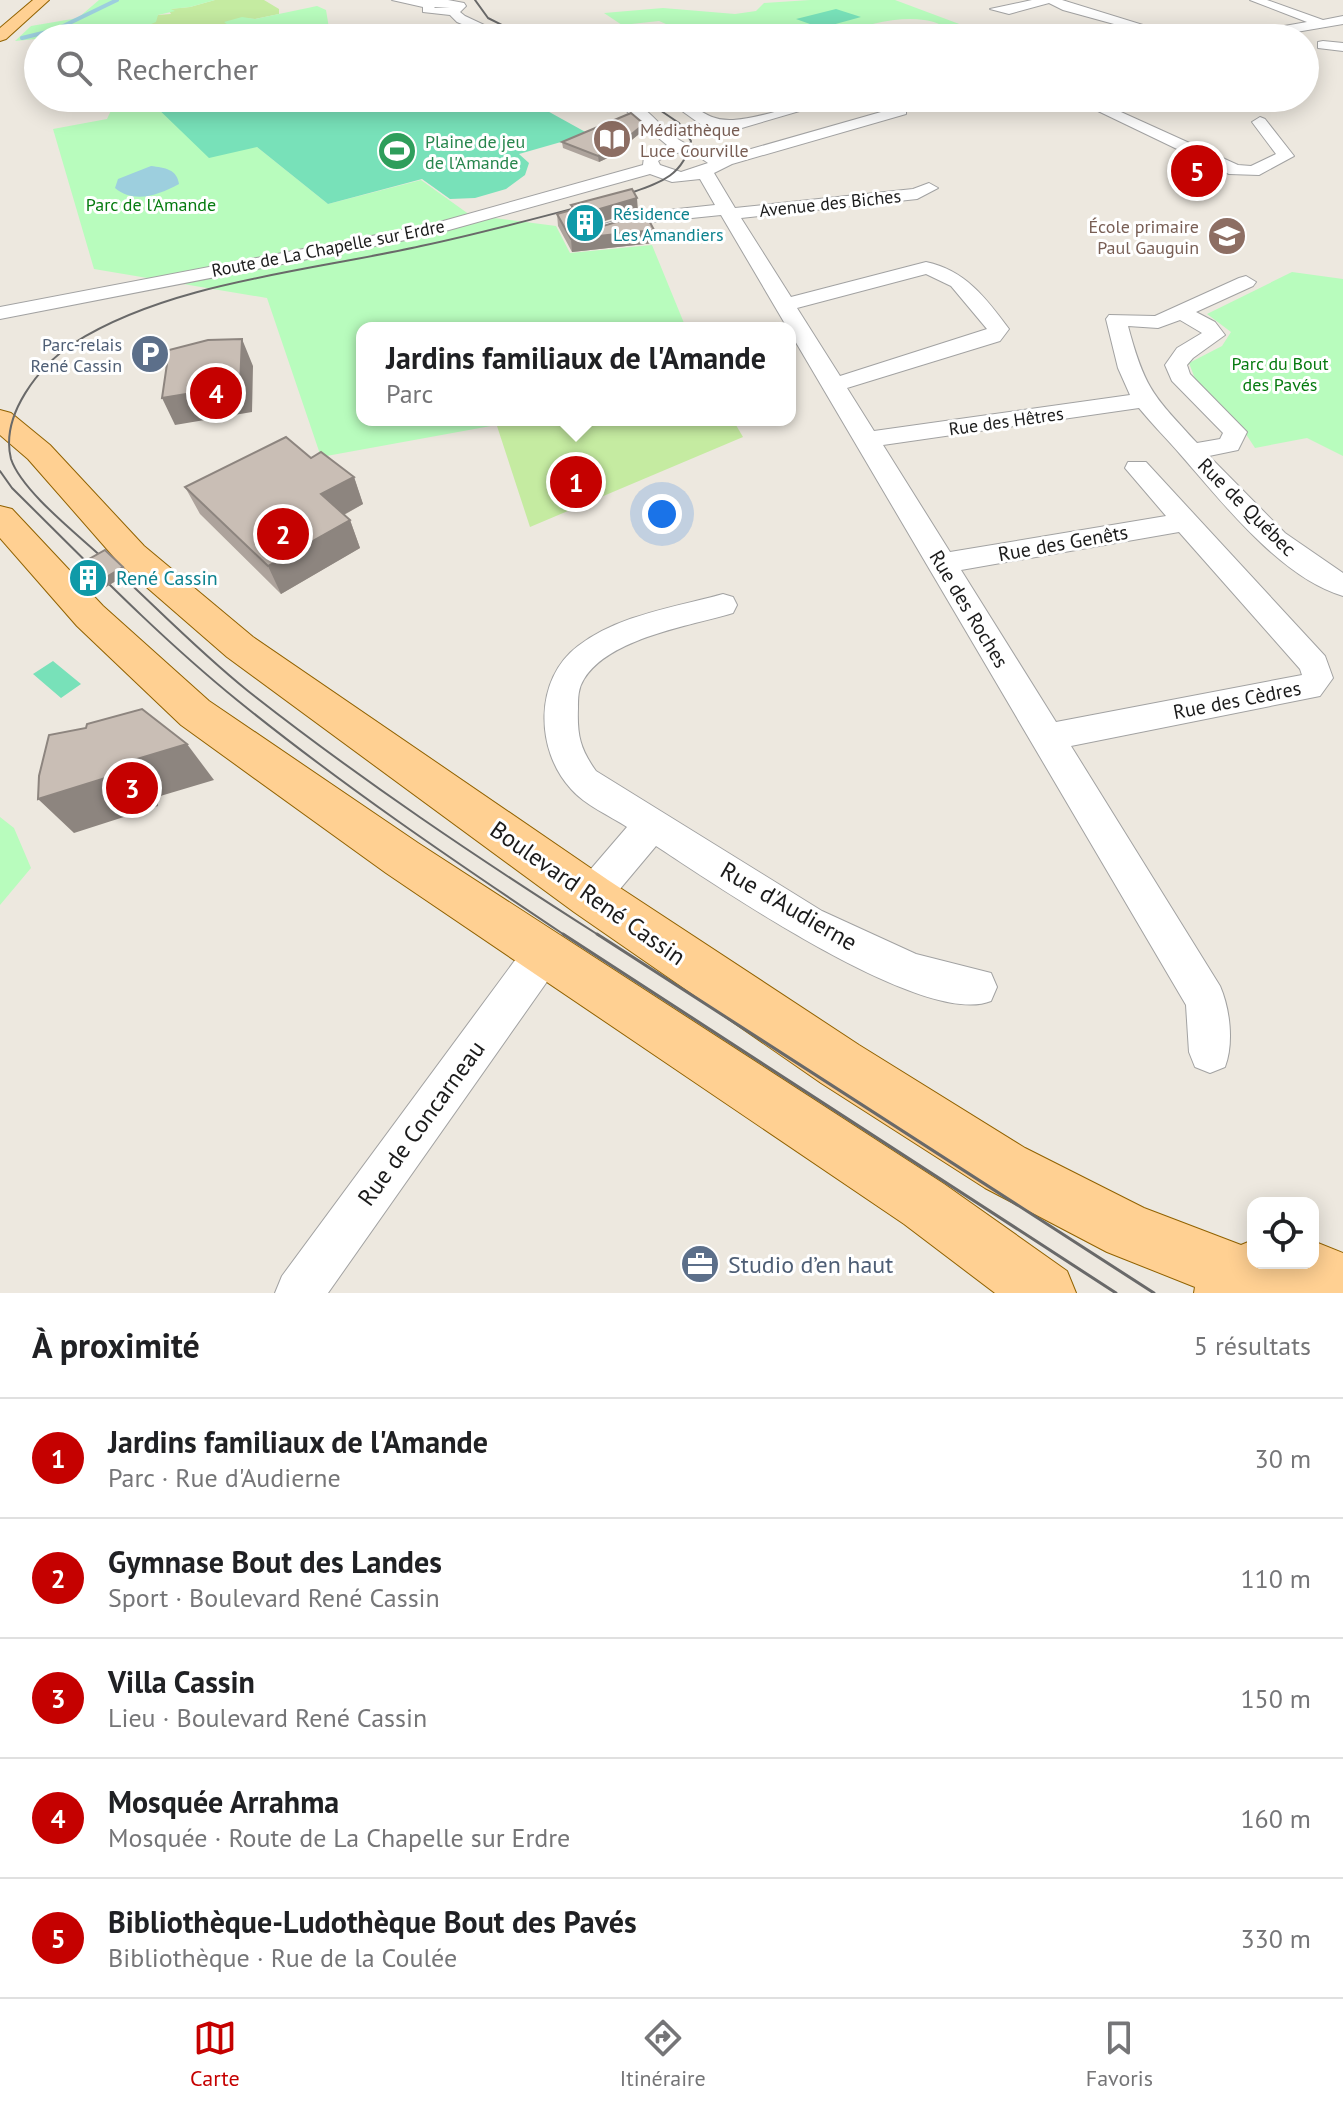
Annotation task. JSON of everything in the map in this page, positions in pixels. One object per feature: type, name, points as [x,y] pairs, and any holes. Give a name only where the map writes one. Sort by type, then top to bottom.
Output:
[{"type":"main road","points":[[0,27],[32,0]]},
{"type":"main road","points":[[0,36],[42,0]]},
{"type":"main road","name":"Boulevard René Cassin","points":[[0,419],[39,452],[132,555],[240,647],[591,896],[840,1064],[1005,1168],[1231,1284]]},
{"type":"main road","points":[[0,517],[90,616],[195,713],[324,806],[924,1204],[1045,1293]]},
{"type":"main road","points":[[1231,1284],[1277,1265],[1322,1273],[1343,1284]]},
{"type":"street","points":[[398,0],[430,5],[426,8],[430,11],[471,0]]},
{"type":"street","points":[[996,9],[1009,10],[1045,0]]},
{"type":"street","points":[[1053,0],[1133,24]]},
{"type":"street","points":[[1256,0],[1343,30]]},
{"type":"street","points":[[454,7],[461,19],[473,24]]},
{"type":"street","points":[[1319,25],[1343,20]]},
{"type":"street","points":[[1323,45],[1343,47]]},
{"type":"street","points":[[636,112],[679,148],[709,164]]},
{"type":"street","points":[[692,112],[708,123],[720,125],[751,122],[787,112]]},
{"type":"street","points":[[654,126],[659,143],[655,160],[674,176],[874,112]]},
{"type":"street","points":[[1108,112],[1220,164],[1235,170],[1253,171],[1286,156],[1272,119]]},
{"type":"street","name":"Route de La Chapelle sur Erdre","points":[[0,313],[431,230],[655,160],[679,148]]},
{"type":"street","name":"Rue des Roches","points":[[709,164],[728,212],[795,322]]},
{"type":"street","name":"Avenue des Biches","points":[[597,232],[641,218],[917,194],[929,188]]},
{"type":"street","points":[[785,305],[934,268],[954,276],[998,329],[992,336],[833,385]]},
{"type":"street","name":"Rue de Québec","points":[[1246,282],[1158,322],[1116,319],[1134,383],[1145,400],[1192,452],[1279,543],[1308,567],[1343,586]]},
{"type":"street","name":"Rue de Québec","points":[[1180,312],[1208,326],[1214,335],[1180,357],[1176,365],[1180,376],[1235,432],[1229,445],[1192,452]]},
{"type":"street","name":"Rue des Roches","points":[[796,323],[1206,1000],[1210,1052]]},
{"type":"street","name":"Rue des Hêtres","points":[[867,440],[1145,400]]},
{"type":"street","points":[[1137,468],[1185,522]]},
{"type":"street","name":"Rue des Genêts","points":[[942,563],[1185,522]]},
{"type":"street","name":"Rue des Cèdres","points":[[1047,737],[1309,687],[1318,678],[1314,664],[1185,522]]},
{"type":"street","name":"Rue d'Audierne","points":[[723,605],[614,638],[584,657],[565,682],[560,721],[564,755],[584,781],[809,924],[914,973],[977,987]]},
{"type":"street","points":[[591,896],[652,824]]},
{"type":"street","name":"Rue de Concarneau","points":[[299,1293],[544,953]]},
{"type":"green space","points":[[99,0],[215,0],[171,9],[175,11],[158,15],[156,22],[151,24],[43,24],[78,18]]},
{"type":"green space","points":[[215,0],[264,0],[279,9],[279,14],[243,18],[253,24],[148,24],[158,15],[171,14],[168,9]]},
{"type":"green space","points":[[895,0],[959,24],[903,19],[873,24],[666,24],[659,21],[620,24],[604,13],[663,8],[735,14],[756,11],[764,3]]},
{"type":"green space","points":[[317,6],[326,10],[328,24],[224,22],[242,17],[255,19]]},
{"type":"green space","points":[[836,9],[861,17],[836,24],[810,24],[796,19]]},
{"type":"green space","name":"Parc de l'Amande","points":[[110,112],[173,112],[257,147],[328,204],[421,180],[470,215],[556,226],[570,253],[652,245],[684,322],[356,322],[356,426],[490,426],[321,457],[267,298],[94,269],[53,129],[107,119]]},
{"type":"green space","name":"Plaine de jeu de l'Amande","points":[[161,112],[549,112],[589,134],[519,154],[529,163],[525,175],[506,189],[475,198],[450,199],[422,179],[328,204],[257,147],[209,158]]},
{"type":"green space","name":"Parc du Bout des Pavés","points":[[1292,272],[1343,279],[1343,456],[1307,438],[1255,448],[1238,422],[1197,384],[1189,363],[1222,346],[1231,332],[1207,314]]},
{"type":"green space","points":[[497,426],[737,426],[743,437],[530,527]]},
{"type":"green space","points":[[53,661],[81,684],[61,698],[33,674]]},
{"type":"green space","points":[[0,817],[14,828],[31,868],[0,905]]},
{"type":"water","points":[[151,166],[173,172],[179,184],[163,192],[138,197],[115,188],[118,179]]},
{"type":"building","points":[[631,113],[644,124],[612,150],[598,156],[562,142]]},
{"type":"building","points":[[632,189],[637,198],[589,212],[584,220],[597,228],[645,213],[654,230],[571,239],[557,214],[575,209],[571,205]]},
{"type":"building","points":[[242,339],[240,385],[162,398],[169,350],[208,340]]},
{"type":"building","points":[[286,437],[311,458],[321,452],[354,477],[321,494],[350,520],[268,566],[185,487]]},
{"type":"building","points":[[105,550],[123,567],[93,585],[75,567]]},
{"type":"building","points":[[142,709],[187,744],[127,762],[128,771],[38,799],[39,776],[49,735],[86,728],[87,724]]},
{"type":"waterway","points":[[67,24],[117,0]]},
{"type":"tram line","points":[[475,0],[488,18],[500,24]]},
{"type":"tram line","points":[[600,936],[377,787],[229,676],[39,499],[17,472],[11,459],[9,442],[17,409],[36,378],[74,343],[112,322],[197,292],[446,241],[646,188],[674,172],[687,154],[691,141],[679,123],[663,112]]},
{"type":"tram line","points":[[0,471],[12,488],[122,597],[237,700],[440,851],[564,935]]},
{"type":"tram line","points":[[597,934],[1154,1293]]},
{"type":"tram line","points":[[564,935],[1116,1293]]},
{"type":"place","name":"Médiathèque Luce Courville","points":[[612,139]]},
{"type":"place","name":"Plaine de jeu de l'Amande","points":[[397,151]]},
{"type":"place","name":"Bibliothèque-Ludothèque Bout des Pavés","points":[[1197,171]]},
{"type":"place","name":"Résidence Les Amandiers","points":[[585,223]]},
{"type":"place","name":"École primaire Paul Gauguin","points":[[1227,236]]},
{"type":"place","name":"Parc-relais René Cassin","points":[[150,354]]},
{"type":"place","name":"Mosquée Arrahma","points":[[216,393]]},
{"type":"place","name":"Jardins familiaux de l'Amande","points":[[576,482]]},
{"type":"place","name":"Gymnase Bout des Landes","points":[[283,534]]},
{"type":"place","name":"René Cassin","points":[[88,578]]},
{"type":"place","name":"Villa Cassin","points":[[132,788]]},
{"type":"place","name":"Studio d’en haut","points":[[700,1264]]}]
